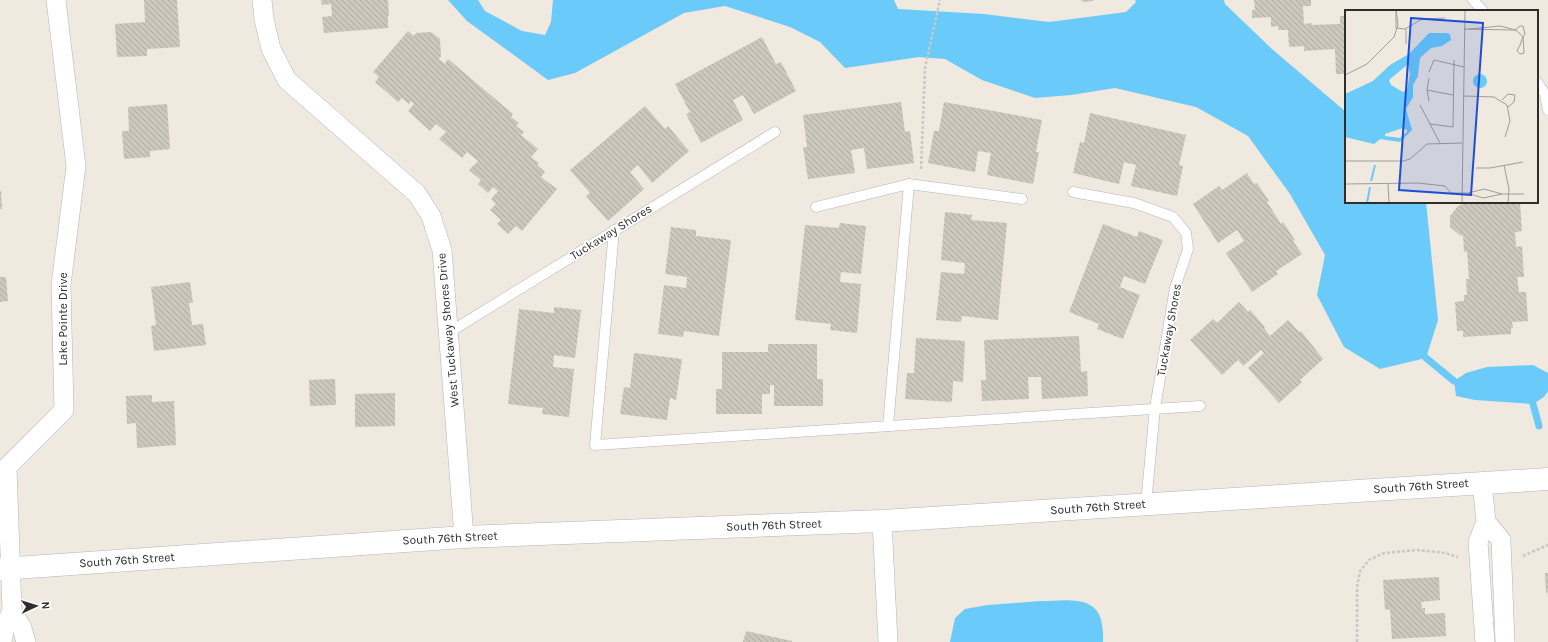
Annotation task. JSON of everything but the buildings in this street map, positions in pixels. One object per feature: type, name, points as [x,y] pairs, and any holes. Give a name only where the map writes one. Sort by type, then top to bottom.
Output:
[{"type":"main road","name":"South 76th Street","points":[[5,569],[464,536],[882,521],[1548,479]]},
{"type":"street","name":"Lake Pointe Drive","points":[[12,611],[5,569],[7,467],[64,410],[61,285],[76,166],[56,0]]},
{"type":"street","name":"West Tuckaway Shores Drive","points":[[262,0],[264,19],[271,49],[287,80],[417,194],[431,216],[442,250],[464,536]]},
{"type":"street","points":[[1482,482],[1486,522],[1478,542],[1485,642]]},
{"type":"street","points":[[882,521],[888,642]]},
{"type":"street","points":[[1486,522],[1501,540],[1505,642]]},
{"type":"street","points":[[2,642],[5,625],[12,611]]},
{"type":"street","points":[[12,611],[22,628],[26,642]]},
{"type":"lane","points":[[1473,0],[1482,10]]},
{"type":"lane","points":[[1538,84],[1545,94],[1548,110]]},
{"type":"lane","name":"Tuckaway Shores","points":[[448,333],[775,132]]},
{"type":"lane","points":[[888,426],[909,184]]},
{"type":"lane","points":[[816,207],[909,184],[1022,199]]},
{"type":"lane","name":"Tuckaway Shores","points":[[1073,192],[1134,202],[1173,217],[1186,233],[1188,249],[1175,288],[1155,408],[1146,504]]},
{"type":"lane","points":[[614,230],[595,445],[1200,406]]},
{"type":"path","points":[[920,186],[925,68],[940,0]]},
{"type":"path","points":[[1501,561],[1514,560],[1548,545]]},
{"type":"path","points":[[1357,642],[1357,587],[1360,571],[1369,560],[1384,553],[1418,550],[1445,553],[1455,555],[1470,562],[1480,562]]},
{"type":"water","points":[[448,0],[478,0],[485,11],[522,31],[545,35],[551,22],[553,0],[894,0],[898,9],[984,14],[1049,22],[1126,12],[1136,2],[1135,0],[1224,0],[1225,4],[1272,49],[1345,111],[1345,203],[1426,203],[1438,320],[1426,358],[1380,369],[1344,347],[1317,295],[1325,255],[1290,194],[1248,136],[1196,107],[1115,88],[1071,95],[1035,98],[982,80],[945,59],[919,57],[845,68],[820,42],[790,27],[725,6],[684,13],[575,73],[548,80],[467,21]]},
{"type":"water","points":[[1533,365],[1548,373],[1548,391],[1544,397],[1533,404],[1475,400],[1456,396],[1454,381],[1466,373],[1487,367]]},
{"type":"water","points":[[1067,600],[1085,603],[1092,606],[1098,612],[1101,620],[1103,628],[1103,642],[950,642],[955,618],[965,609],[988,605]]},
{"type":"waterway","points":[[1426,358],[1454,381]]},
{"type":"waterway","points":[[1533,404],[1539,426]]}]
